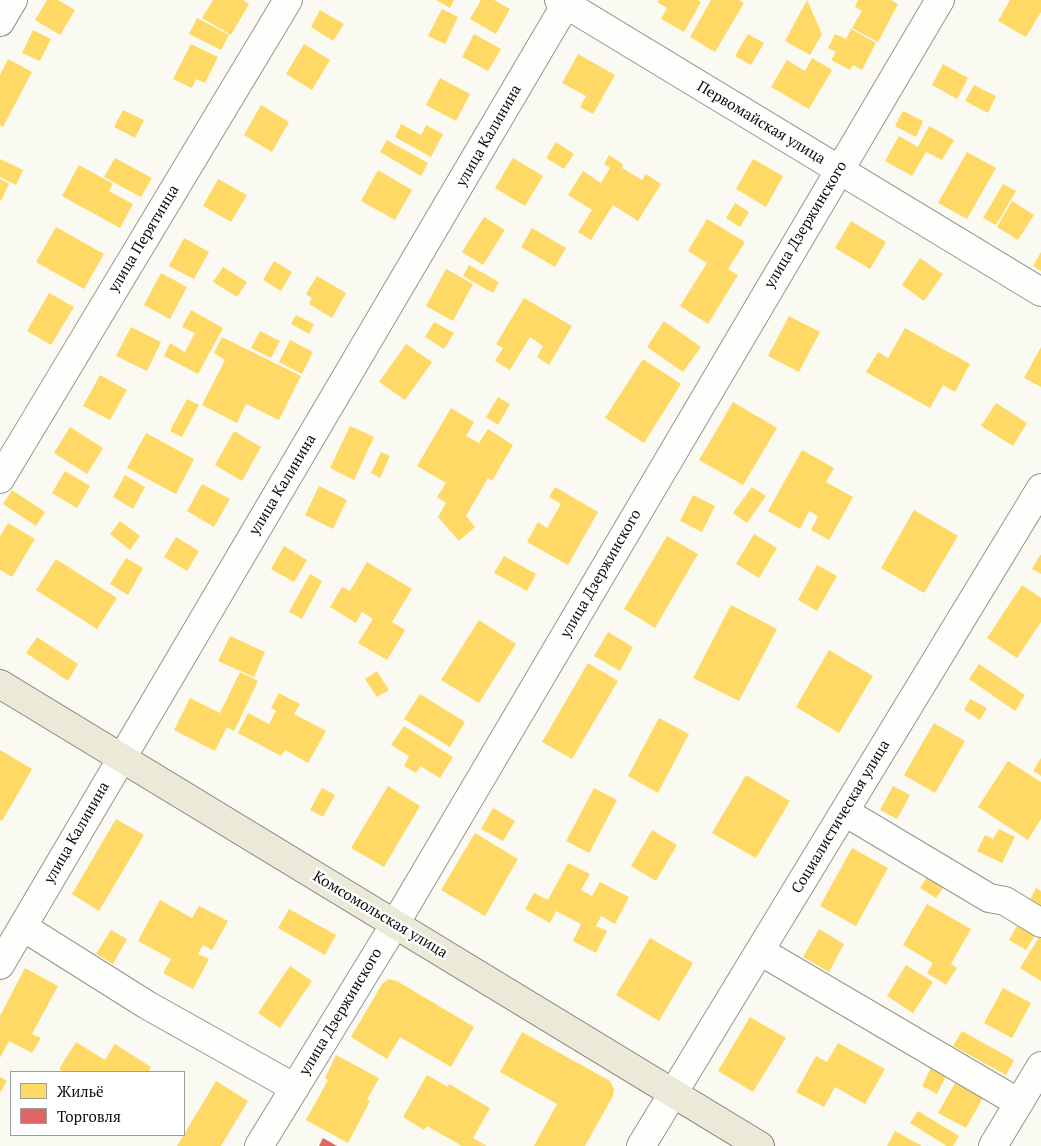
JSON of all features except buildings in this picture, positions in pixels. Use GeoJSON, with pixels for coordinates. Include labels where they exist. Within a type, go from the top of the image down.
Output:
{"type":"FeatureCollection","features":[{"type":"Feature","properties":{"kind":"main road","name":"Комсомольская улица"},"geometry":{"type":"LineString","coordinates":[[0,684],[760,1146]]}},
{"type":"Feature","properties":{"kind":"street"},"geometry":{"type":"LineString","coordinates":[[0,22],[13,0]]}},
{"type":"Feature","properties":{"kind":"street","name":"улица Перятинца"},"geometry":{"type":"LineString","coordinates":[[0,479],[288,0]]}},
{"type":"Feature","properties":{"kind":"street","name":"улица Дзержинского"},"geometry":{"type":"LineString","coordinates":[[259,1146],[395,924],[940,0]]}},
{"type":"Feature","properties":{"kind":"street","name":"Первомайская улица"},"geometry":{"type":"LineString","coordinates":[[562,2],[1041,292]]}},
{"type":"Feature","properties":{"kind":"street","name":"улица Калинина"},"geometry":{"type":"LineString","coordinates":[[0,965],[121,757],[308,444],[562,2]]}},
{"type":"Feature","properties":{"kind":"street","name":"Социалистическая улица"},"geometry":{"type":"LineString","coordinates":[[641,1146],[1041,488]]}},
{"type":"Feature","properties":{"kind":"street"},"geometry":{"type":"LineString","coordinates":[[845,812],[989,898],[1005,901],[1041,923]]}},
{"type":"Feature","properties":{"kind":"street"},"geometry":{"type":"LineString","coordinates":[[23,927],[147,1005],[295,1088]]}},
{"type":"Feature","properties":{"kind":"street"},"geometry":{"type":"LineString","coordinates":[[760,951],[1028,1100]]}},
{"type":"Feature","properties":{"kind":"street"},"geometry":{"type":"LineString","coordinates":[[993,1146],[1028,1100],[1041,1066]]}}]}
